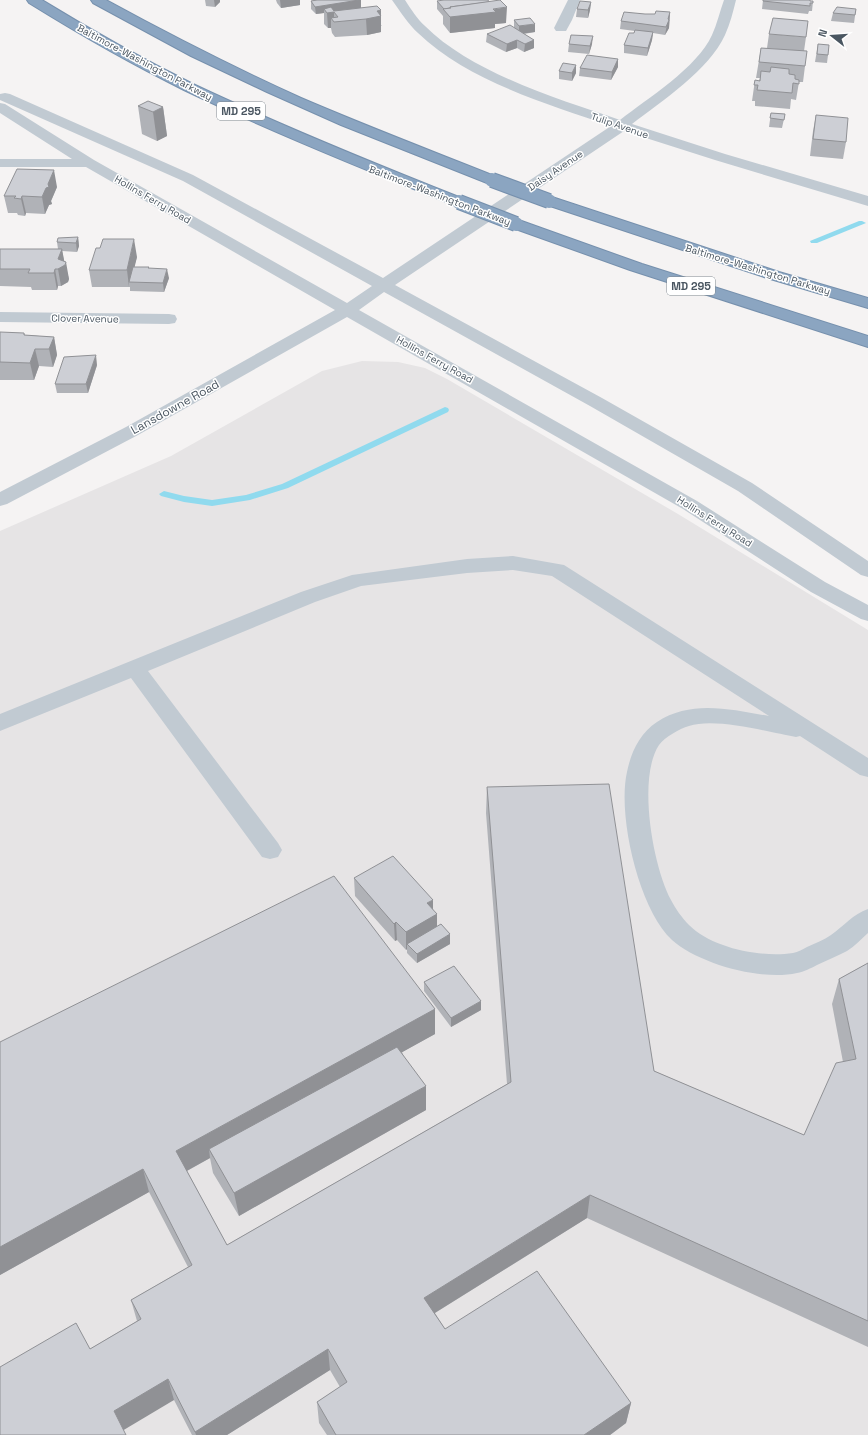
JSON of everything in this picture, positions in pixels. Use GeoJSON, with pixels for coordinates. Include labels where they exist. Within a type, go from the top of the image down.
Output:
{"type":"FeatureCollection","features":[{"type":"Feature","properties":{"kind":"highway","name":"Baltimore-Washington Parkway"},"geometry":{"type":"LineString","coordinates":[[33,0],[100,39],[172,78],[257,119],[359,163],[516,224],[636,267],[868,342]]}},
{"type":"Feature","properties":{"kind":"highway","name":"Baltimore-Washington Parkway"},"geometry":{"type":"LineString","coordinates":[[97,0],[160,34],[296,100],[394,142],[549,201],[766,272],[868,303]]}},
{"type":"Feature","properties":{"kind":"street","name":"Tulip Avenue"},"geometry":{"type":"LineString","coordinates":[[398,0],[423,32],[447,51],[481,70],[526,90],[621,126],[868,201]]}},
{"type":"Feature","properties":{"kind":"street"},"geometry":{"type":"LineString","coordinates":[[561,28],[574,0]]}},
{"type":"Feature","properties":{"kind":"street","name":"Daisy Avenue"},"geometry":{"type":"LineString","coordinates":[[346,310],[621,126],[679,81],[700,62],[718,36],[730,0]]}},
{"type":"Feature","properties":{"kind":"street"},"geometry":{"type":"LineString","coordinates":[[0,95],[188,178],[596,402],[745,487],[868,570]]}},
{"type":"Feature","properties":{"kind":"street","name":"Hollins Ferry Road"},"geometry":{"type":"LineString","coordinates":[[0,107],[89,163],[690,505],[818,586],[868,614]]}},
{"type":"Feature","properties":{"kind":"street"},"geometry":{"type":"LineString","coordinates":[[0,163],[89,163]]}},
{"type":"Feature","properties":{"kind":"street","name":"Lansdowne Road"},"geometry":{"type":"LineString","coordinates":[[0,500],[132,431],[346,310]]}},
{"type":"Feature","properties":{"kind":"street","name":"Clover Avenue"},"geometry":{"type":"LineString","coordinates":[[0,317],[169,319]]}},
{"type":"Feature","properties":{"kind":"street"},"geometry":{"type":"LineString","coordinates":[[0,723],[308,596],[359,580],[467,566],[513,563],[557,570],[868,769]]}},
{"type":"Feature","properties":{"kind":"street"},"geometry":{"type":"LineString","coordinates":[[134,668],[270,850]]}},
{"type":"Feature","properties":{"kind":"street"},"geometry":{"type":"LineString","coordinates":[[807,731],[708,715],[685,718],[666,727],[652,738],[645,750],[638,772],[636,792],[640,835],[648,869],[660,906],[680,932],[698,945],[729,958],[761,964],[797,962],[839,943],[868,919]]}},
{"type":"Feature","properties":{"kind":"shaded area"},"geometry":{"type":"Polygon","coordinates":[[[362,361],[398,362],[425,368],[447,379],[678,514],[868,630],[868,1435],[0,1435],[0,531],[171,456],[322,371],[362,361]]]}},
{"type":"Feature","properties":{"kind":"building"},"geometry":{"type":"Polygon","coordinates":[[[359,0],[315,7],[311,1],[359,0]]]}},
{"type":"Feature","properties":{"kind":"building"},"geometry":{"type":"Polygon","coordinates":[[[488,0],[489,2],[444,9],[437,1],[488,0]]]}},
{"type":"Feature","properties":{"kind":"building"},"geometry":{"type":"Polygon","coordinates":[[[500,0],[507,7],[493,9],[496,12],[450,17],[443,9],[451,8],[450,7],[500,0]]]}},
{"type":"Feature","properties":{"kind":"building"},"geometry":{"type":"Polygon","coordinates":[[[763,0],[810,0],[813,1],[813,3],[810,3],[810,6],[763,0]]]}},
{"type":"Feature","properties":{"kind":"building"},"geometry":{"type":"Polygon","coordinates":[[[580,1],[591,2],[588,10],[577,9],[580,1]]]}},
{"type":"Feature","properties":{"kind":"building"},"geometry":{"type":"Polygon","coordinates":[[[377,6],[381,10],[377,11],[381,16],[334,22],[331,18],[338,17],[334,12],[327,13],[324,9],[331,7],[334,11],[377,6]]]}},
{"type":"Feature","properties":{"kind":"building"},"geometry":{"type":"Polygon","coordinates":[[[837,7],[856,9],[855,15],[833,13],[837,7]]]}},
{"type":"Feature","properties":{"kind":"building"},"geometry":{"type":"Polygon","coordinates":[[[656,11],[670,12],[666,27],[621,21],[624,12],[655,14],[656,11]]]}},
{"type":"Feature","properties":{"kind":"building"},"geometry":{"type":"Polygon","coordinates":[[[530,18],[535,24],[519,26],[514,20],[530,18]]]}},
{"type":"Feature","properties":{"kind":"building"},"geometry":{"type":"Polygon","coordinates":[[[773,18],[808,21],[806,37],[769,34],[773,18]]]}},
{"type":"Feature","properties":{"kind":"building"},"geometry":{"type":"Polygon","coordinates":[[[510,25],[534,40],[525,44],[517,40],[507,44],[487,34],[510,25]]]}},
{"type":"Feature","properties":{"kind":"building"},"geometry":{"type":"Polygon","coordinates":[[[635,30],[653,32],[648,48],[624,45],[629,33],[634,33],[635,30]]]}},
{"type":"Feature","properties":{"kind":"building"},"geometry":{"type":"Polygon","coordinates":[[[571,35],[593,36],[590,46],[569,44],[571,35]]]}},
{"type":"Feature","properties":{"kind":"building"},"geometry":{"type":"Polygon","coordinates":[[[818,44],[829,45],[828,55],[817,54],[818,44]]]}},
{"type":"Feature","properties":{"kind":"building"},"geometry":{"type":"Polygon","coordinates":[[[761,48],[807,51],[805,66],[759,62],[761,48]]]}},
{"type":"Feature","properties":{"kind":"building"},"geometry":{"type":"Polygon","coordinates":[[[587,55],[618,59],[612,72],[580,68],[587,55]]]}},
{"type":"Feature","properties":{"kind":"building"},"geometry":{"type":"Polygon","coordinates":[[[563,63],[576,65],[572,73],[559,71],[563,63]]]}},
{"type":"Feature","properties":{"kind":"building"},"geometry":{"type":"Polygon","coordinates":[[[771,67],[789,69],[789,74],[795,75],[795,79],[799,80],[799,84],[793,83],[792,93],[757,90],[758,85],[754,85],[755,80],[760,81],[761,71],[770,72],[771,67]]]}},
{"type":"Feature","properties":{"kind":"building"},"geometry":{"type":"Polygon","coordinates":[[[148,101],[163,107],[153,112],[138,106],[148,101]]]}},
{"type":"Feature","properties":{"kind":"building"},"geometry":{"type":"Polygon","coordinates":[[[771,113],[785,114],[784,120],[770,118],[771,113]]]}},
{"type":"Feature","properties":{"kind":"building"},"geometry":{"type":"Polygon","coordinates":[[[816,115],[848,118],[846,142],[813,139],[816,115]]]}},
{"type":"Feature","properties":{"kind":"building"},"geometry":{"type":"Polygon","coordinates":[[[17,169],[54,170],[48,184],[49,187],[46,188],[42,197],[22,196],[21,199],[14,198],[16,196],[4,196],[17,169]]]}},
{"type":"Feature","properties":{"kind":"building"},"geometry":{"type":"Polygon","coordinates":[[[78,237],[76,243],[57,242],[58,238],[78,237]]]}},
{"type":"Feature","properties":{"kind":"building"},"geometry":{"type":"Polygon","coordinates":[[[103,239],[134,239],[127,270],[89,270],[96,248],[100,248],[103,239]]]}},
{"type":"Feature","properties":{"kind":"building"},"geometry":{"type":"Polygon","coordinates":[[[0,249],[62,249],[58,259],[66,262],[65,265],[55,269],[54,273],[28,273],[30,269],[0,269],[0,249]]]}},
{"type":"Feature","properties":{"kind":"building"},"geometry":{"type":"Polygon","coordinates":[[[133,267],[167,269],[163,283],[129,282],[133,267]]]}},
{"type":"Feature","properties":{"kind":"building"},"geometry":{"type":"Polygon","coordinates":[[[0,332],[24,333],[24,335],[54,337],[49,349],[35,349],[30,363],[0,362],[0,332]]]}},
{"type":"Feature","properties":{"kind":"building"},"geometry":{"type":"Polygon","coordinates":[[[96,355],[86,384],[55,384],[64,357],[96,355]]]}},
{"type":"Feature","properties":{"kind":"building"},"geometry":{"type":"Polygon","coordinates":[[[609,784],[654,1071],[804,1135],[836,1063],[856,1059],[839,979],[868,963],[868,1321],[590,1195],[424,1298],[445,1329],[537,1271],[631,1403],[584,1435],[336,1435],[317,1402],[347,1382],[328,1349],[195,1432],[168,1379],[114,1411],[126,1435],[0,1435],[0,1367],[76,1323],[90,1349],[141,1319],[131,1300],[192,1265],[143,1169],[0,1247],[0,1042],[334,876],[435,1009],[176,1151],[227,1245],[511,1082],[487,787],[609,784]]]}},
{"type":"Feature","properties":{"kind":"building"},"geometry":{"type":"Polygon","coordinates":[[[393,856],[433,900],[427,903],[437,914],[406,932],[396,922],[394,924],[354,878],[393,856]]]}},
{"type":"Feature","properties":{"kind":"building"},"geometry":{"type":"Polygon","coordinates":[[[441,924],[450,934],[417,954],[407,944],[441,924]]]}},
{"type":"Feature","properties":{"kind":"building"},"geometry":{"type":"Polygon","coordinates":[[[454,966],[481,1001],[451,1018],[424,982],[454,966]]]}},
{"type":"Feature","properties":{"kind":"building"},"geometry":{"type":"Polygon","coordinates":[[[397,1047],[426,1086],[234,1193],[209,1149],[397,1047]]]}},
{"type":"Feature","properties":{"kind":"waterway"},"geometry":{"type":"LineString","coordinates":[[814,241],[862,223]]}},
{"type":"Feature","properties":{"kind":"waterway"},"geometry":{"type":"LineString","coordinates":[[164,494],[184,499],[212,503],[247,498],[285,486],[445,410]]}}]}
